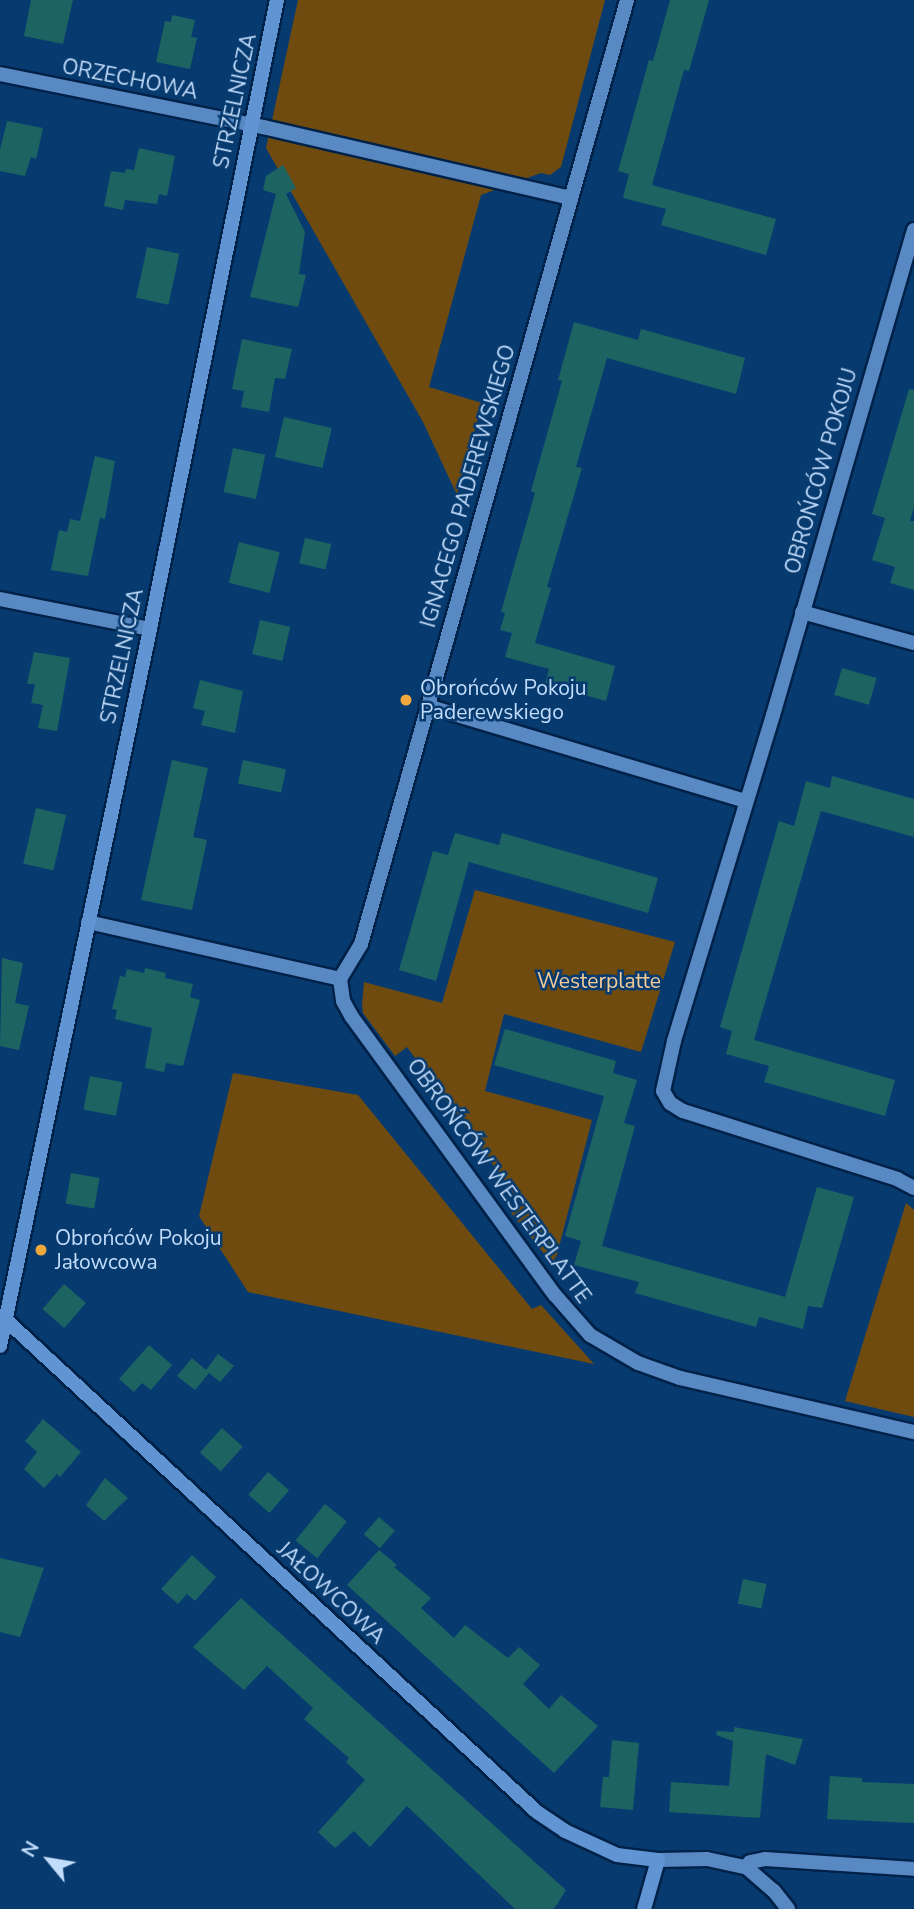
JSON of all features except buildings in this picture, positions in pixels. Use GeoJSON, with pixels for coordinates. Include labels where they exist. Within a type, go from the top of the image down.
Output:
{"type":"FeatureCollection","features":[{"type":"Feature","properties":{"kind":"street","name":"STRZELNICZA"},"geometry":{"type":"LineString","coordinates":[[0,1346],[3,1318],[150,629],[277,0]]}},
{"type":"Feature","properties":{"kind":"street","name":"IGNACEGO PADEREWSKIEGO"},"geometry":{"type":"LineString","coordinates":[[340,979],[361,944],[627,0]]}},
{"type":"Feature","properties":{"kind":"street","name":"ORZECHOWA"},"geometry":{"type":"LineString","coordinates":[[0,74],[251,125],[571,198]]}},
{"type":"Feature","properties":{"kind":"street","name":"OBROŃCÓW POKOJU"},"geometry":{"type":"LineString","coordinates":[[802,612],[914,230]]}},
{"type":"Feature","properties":{"kind":"street"},"geometry":{"type":"LineString","coordinates":[[0,598],[150,629]]}},
{"type":"Feature","properties":{"kind":"street"},"geometry":{"type":"LineString","coordinates":[[914,643],[802,612],[671,1051],[663,1091],[670,1103],[683,1111],[885,1175],[914,1188]]}},
{"type":"Feature","properties":{"kind":"street"},"geometry":{"type":"LineString","coordinates":[[427,706],[745,800]]}},
{"type":"Feature","properties":{"kind":"street"},"geometry":{"type":"LineString","coordinates":[[88,922],[340,979]]}},
{"type":"Feature","properties":{"kind":"street","name":"OBROŃCÓW WESTERPLATTE"},"geometry":{"type":"LineString","coordinates":[[340,979],[343,1001],[352,1017],[555,1295],[590,1335],[638,1363],[680,1378],[914,1432]]}},
{"type":"Feature","properties":{"kind":"street","name":"JAŁOWCOWA"},"geometry":{"type":"LineString","coordinates":[[3,1318],[537,1812],[565,1831],[617,1855],[658,1860]]}},
{"type":"Feature","properties":{"kind":"street"},"geometry":{"type":"LineString","coordinates":[[644,1909],[658,1860],[707,1859],[746,1867],[774,1891],[788,1909]]}},
{"type":"Feature","properties":{"kind":"street"},"geometry":{"type":"LineString","coordinates":[[746,1867],[750,1862],[765,1859],[914,1869]]}},
{"type":"Feature","properties":{"kind":"green space"},"geometry":{"type":"Polygon","coordinates":[[[298,0],[605,0],[561,167],[550,175],[541,173],[481,195],[429,387],[482,403],[457,495],[423,422],[266,148],[298,0]]]}},
{"type":"Feature","properties":{"kind":"green space","name":"Westerplatte"},"geometry":{"type":"Polygon","coordinates":[[[475,890],[675,942],[641,1052],[504,1014],[485,1091],[592,1120],[554,1266],[511,1213],[522,1205],[407,1047],[395,1056],[363,1013],[364,982],[442,1003],[475,890]]]}},
{"type":"Feature","properties":{"kind":"green space"},"geometry":{"type":"Polygon","coordinates":[[[233,1073],[358,1095],[532,1309],[541,1305],[594,1364],[248,1292],[199,1216],[233,1073]]]}},
{"type":"Feature","properties":{"kind":"green space"},"geometry":{"type":"Polygon","coordinates":[[[906,1203],[914,1210],[914,1417],[845,1401],[906,1203]]]}},
{"type":"Feature","properties":{"kind":"place","name":"Obrońców Pokoju Paderewskiego"},"geometry":{"type":"Point","coordinates":[406,700]}},
{"type":"Feature","properties":{"kind":"place","name":"Obrońców Pokoju Jałowcowa"},"geometry":{"type":"Point","coordinates":[41,1250]}}]}
